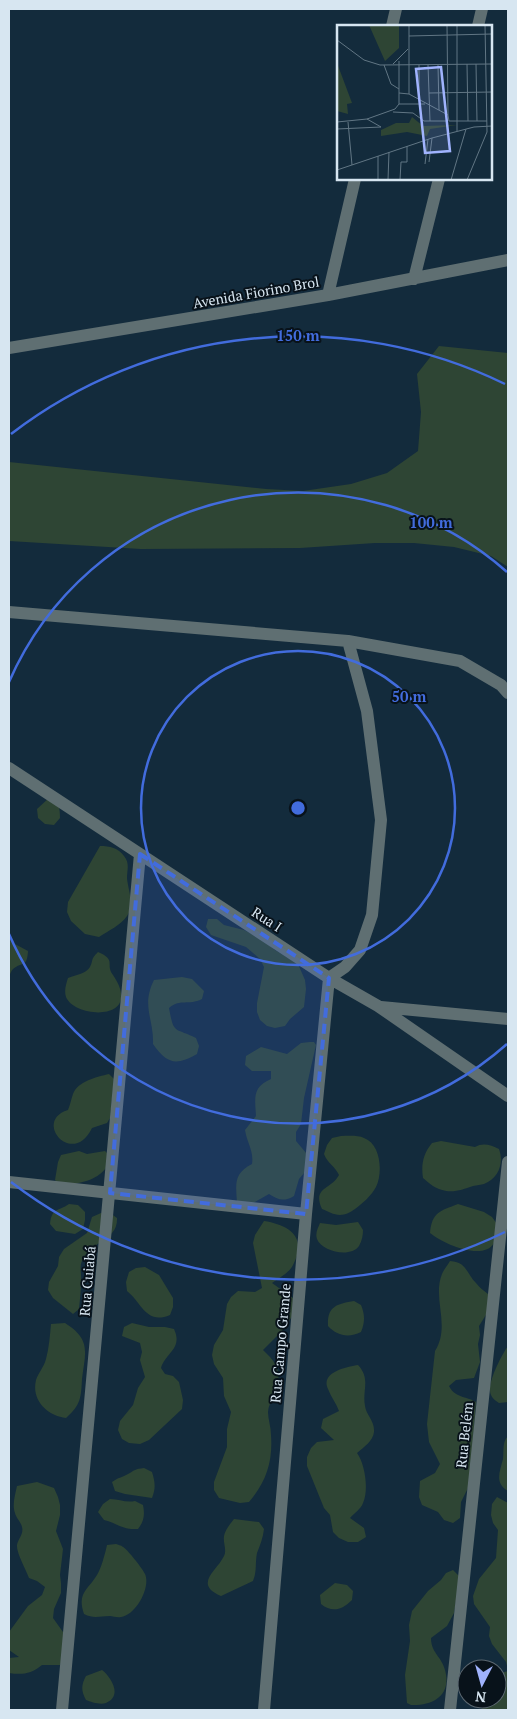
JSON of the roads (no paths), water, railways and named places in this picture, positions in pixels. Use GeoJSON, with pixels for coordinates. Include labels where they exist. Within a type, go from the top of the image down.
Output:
{"type":"FeatureCollection","features":[{"type":"Feature","properties":{"kind":"street"},"geometry":{"type":"LineString","coordinates":[[392,25],[396,9]]}},
{"type":"Feature","properties":{"kind":"street"},"geometry":{"type":"LineString","coordinates":[[478,25],[482,9]]}},
{"type":"Feature","properties":{"kind":"street"},"geometry":{"type":"LineString","coordinates":[[328,295],[355,180]]}},
{"type":"Feature","properties":{"kind":"street"},"geometry":{"type":"LineString","coordinates":[[414,280],[439,180]]}},
{"type":"Feature","properties":{"kind":"street","name":"Avenida Fiorino Brol"},"geometry":{"type":"LineString","coordinates":[[9,348],[414,280],[508,260]]}},
{"type":"Feature","properties":{"kind":"street"},"geometry":{"type":"LineString","coordinates":[[9,612],[348,641],[460,661],[501,685],[508,693]]}},
{"type":"Feature","properties":{"kind":"street"},"geometry":{"type":"LineString","coordinates":[[329,978],[345,967],[360,950],[372,914],[382,820],[366,711],[348,641]]}},
{"type":"Feature","properties":{"kind":"street","name":"Rua I"},"geometry":{"type":"LineString","coordinates":[[9,768],[329,978],[378,1006],[508,1096]]}},
{"type":"Feature","properties":{"kind":"street","name":"Rua Cuiabá"},"geometry":{"type":"LineString","coordinates":[[62,1710],[140,854]]}},
{"type":"Feature","properties":{"kind":"street","name":"Rua Campo Grande"},"geometry":{"type":"LineString","coordinates":[[264,1710],[306,1214],[329,978]]}},
{"type":"Feature","properties":{"kind":"street"},"geometry":{"type":"LineString","coordinates":[[378,1006],[508,1019]]}},
{"type":"Feature","properties":{"kind":"street","name":"Rua Belém"},"geometry":{"type":"LineString","coordinates":[[450,1710],[508,1162]]}},
{"type":"Feature","properties":{"kind":"street"},"geometry":{"type":"LineString","coordinates":[[9,1182],[306,1214]]}}]}
